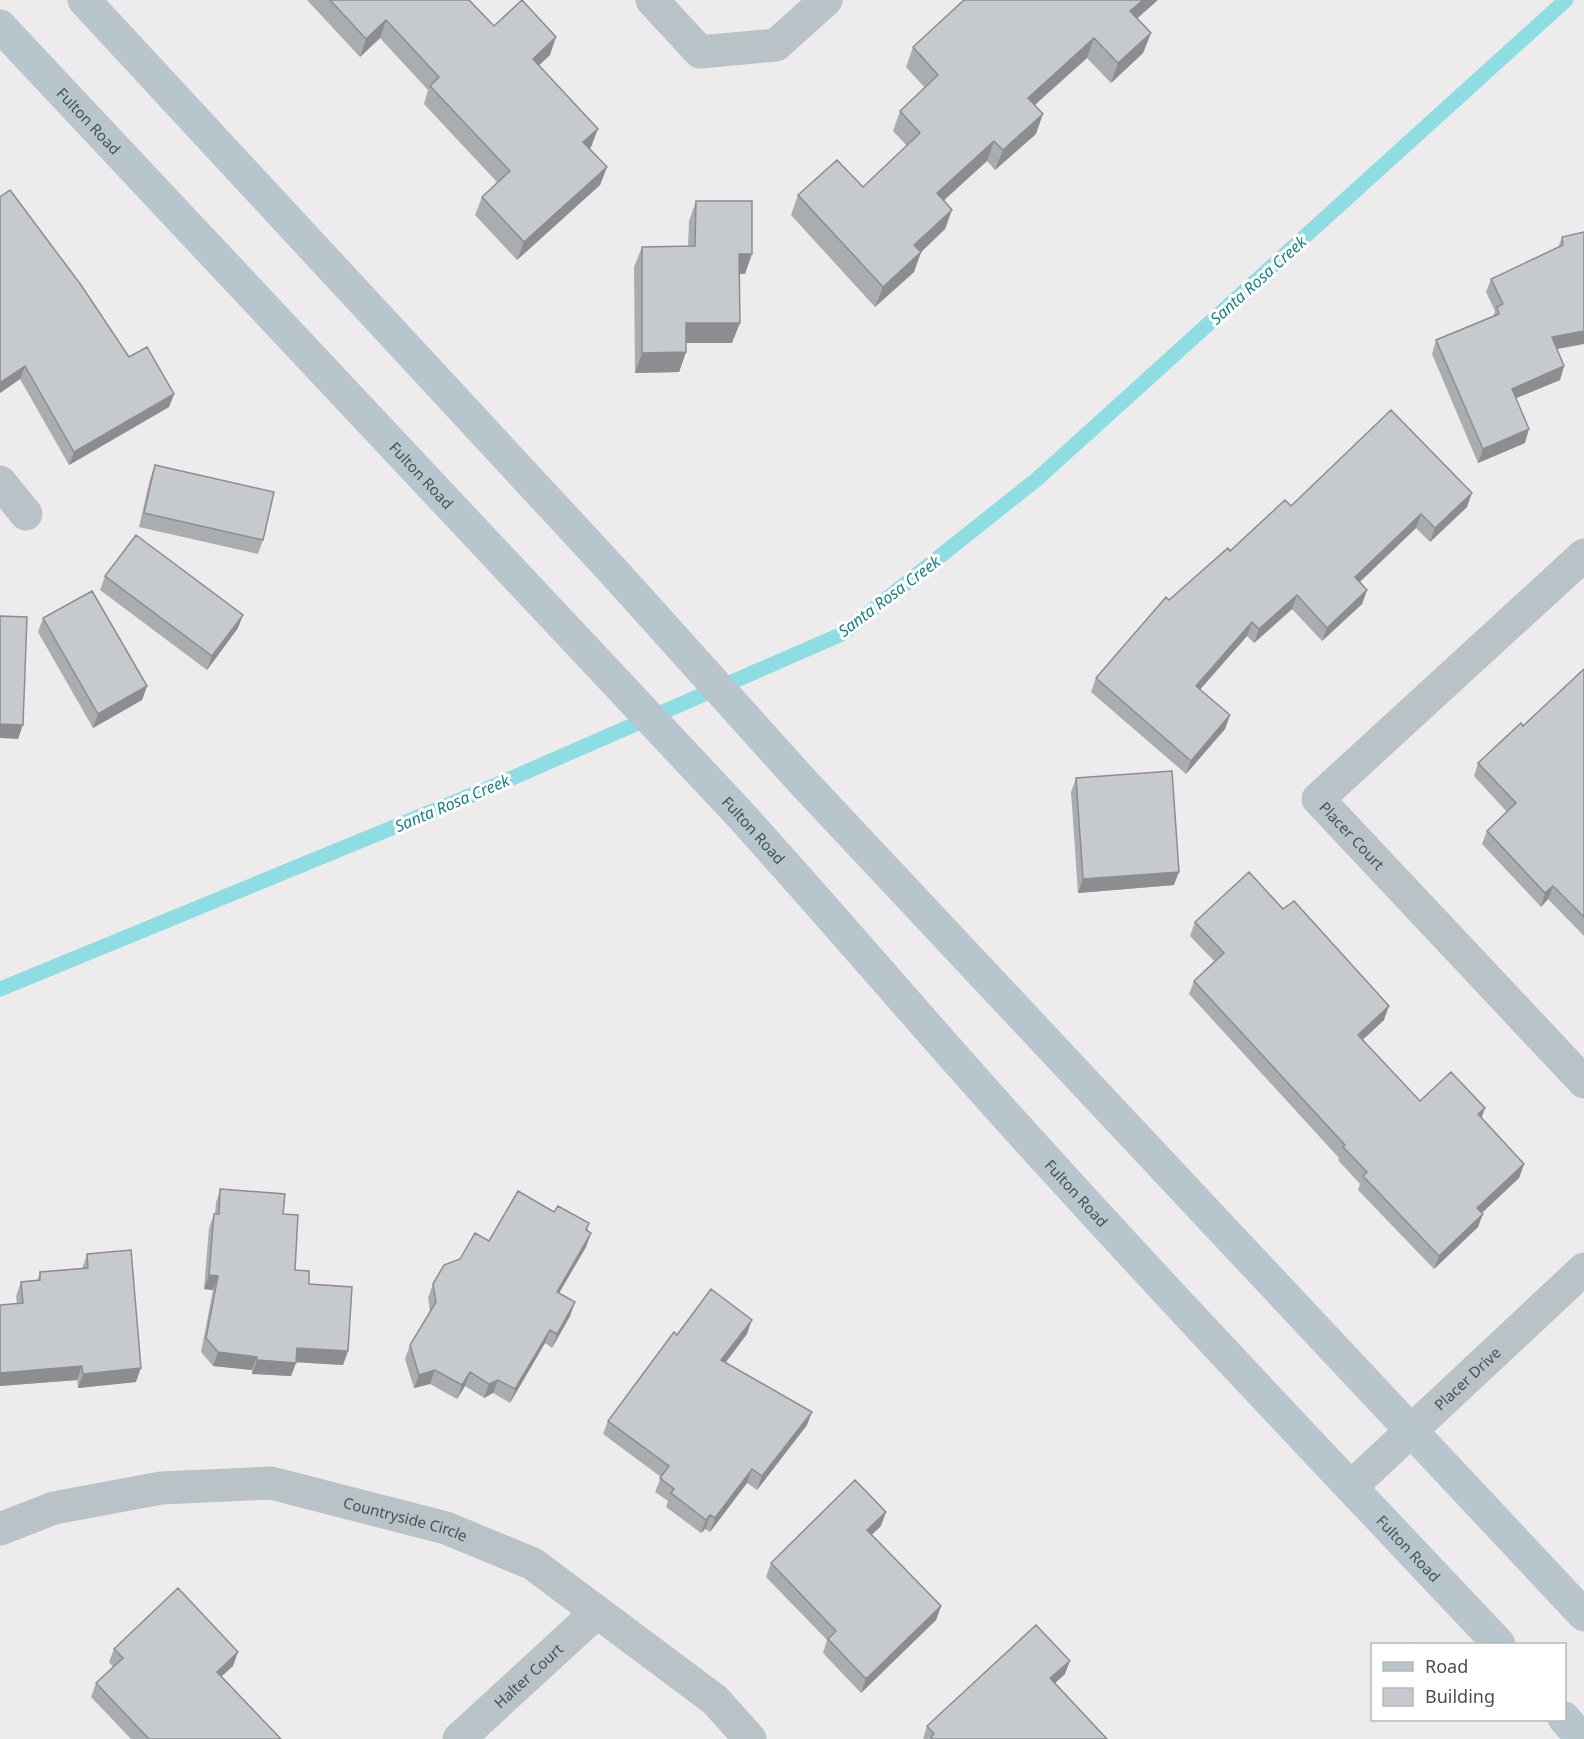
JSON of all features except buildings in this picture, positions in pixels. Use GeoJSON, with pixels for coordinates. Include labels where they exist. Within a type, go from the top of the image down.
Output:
{"type":"FeatureCollection","features":[{"type":"Feature","properties":{"kind":"main road"},"geometry":{"type":"LineString","coordinates":[[84,0],[613,572],[802,781],[1584,1615]]}},
{"type":"Feature","properties":{"kind":"main road","name":"Fulton Road"},"geometry":{"type":"LineString","coordinates":[[0,26],[735,810],[1004,1113],[1498,1643]]}},
{"type":"Feature","properties":{"kind":"main road"},"geometry":{"type":"LineString","coordinates":[[1566,1720],[1582,1739]]}},
{"type":"Feature","properties":{"kind":"street"},"geometry":{"type":"LineString","coordinates":[[652,0],[700,52],[776,45],[826,0]]}},
{"type":"Feature","properties":{"kind":"street"},"geometry":{"type":"LineString","coordinates":[[0,482],[26,514]]}},
{"type":"Feature","properties":{"kind":"street","name":"Placer Court"},"geometry":{"type":"LineString","coordinates":[[1584,555],[1318,799],[1584,1082]]}},
{"type":"Feature","properties":{"kind":"street","name":"Placer Drive"},"geometry":{"type":"LineString","coordinates":[[1351,1487],[1584,1269]]}},
{"type":"Feature","properties":{"kind":"street","name":"Countryside Circle"},"geometry":{"type":"LineString","coordinates":[[0,1529],[54,1508],[161,1488],[271,1483],[446,1528],[533,1564],[715,1700],[750,1739]]}},
{"type":"Feature","properties":{"kind":"street","name":"Halter Court"},"geometry":{"type":"LineString","coordinates":[[459,1739],[597,1612]]}},
{"type":"Feature","properties":{"kind":"waterway","name":"Santa Rosa Creek"},"geometry":{"type":"LineString","coordinates":[[0,989],[489,788],[842,634],[1036,480],[1566,0]]}}]}
